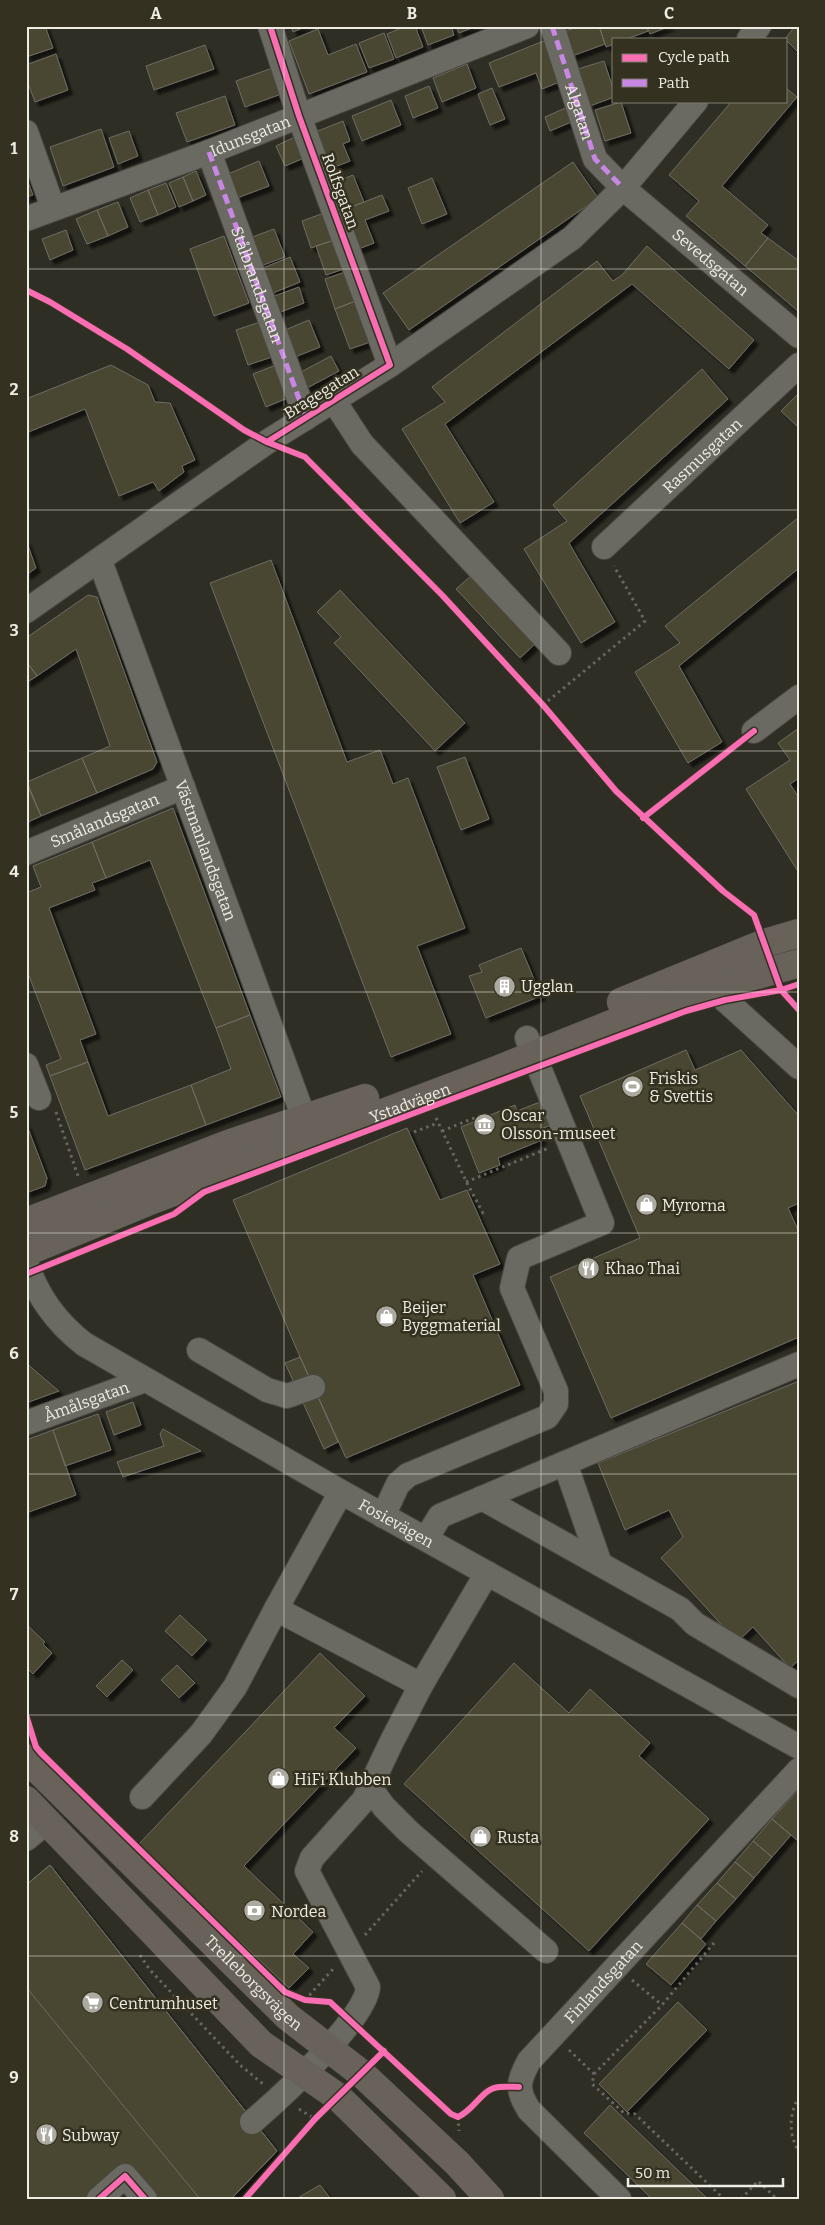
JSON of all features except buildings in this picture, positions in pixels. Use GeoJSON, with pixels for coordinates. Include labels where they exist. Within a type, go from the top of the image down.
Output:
{"type":"FeatureCollection","features":[{"type":"Feature","properties":{"kind":"main road","name":"Ystadvägen"},"geometry":{"type":"LineString","coordinates":[[26,1252],[147,1202],[308,1129],[531,1046],[756,947],[799,933]]}},
{"type":"Feature","properties":{"kind":"main road","name":"Ystadvägen"},"geometry":{"type":"LineString","coordinates":[[531,1046],[799,963]]}},
{"type":"Feature","properties":{"kind":"main road","name":"Ystadvägen"},"geometry":{"type":"LineString","coordinates":[[26,1222],[228,1144],[308,1129]]}},
{"type":"Feature","properties":{"kind":"main road","name":"Trelleborgsvägen"},"geometry":{"type":"LineString","coordinates":[[26,1758],[288,2017],[362,2074],[457,2163],[490,2199]]}},
{"type":"Feature","properties":{"kind":"main road"},"geometry":{"type":"LineString","coordinates":[[26,1800],[261,2044],[338,2097],[442,2199]]}},
{"type":"Feature","properties":{"kind":"street","name":"Rolfsgatan"},"geometry":{"type":"LineString","coordinates":[[270,26],[299,116],[390,365]]}},
{"type":"Feature","properties":{"kind":"street","name":"Idunsgatan"},"geometry":{"type":"LineString","coordinates":[[26,219],[209,152],[527,26]]}},
{"type":"Feature","properties":{"kind":"street","name":"Algatan"},"geometry":{"type":"LineString","coordinates":[[552,26],[595,159],[623,188]]}},
{"type":"Feature","properties":{"kind":"street"},"geometry":{"type":"LineString","coordinates":[[750,38],[759,26]]}},
{"type":"Feature","properties":{"kind":"street","name":"Bragegatan"},"geometry":{"type":"LineString","coordinates":[[26,611],[100,561],[267,442],[390,365],[572,238],[623,188],[695,102]]}},
{"type":"Feature","properties":{"kind":"street"},"geometry":{"type":"LineString","coordinates":[[26,132],[53,208]]}},
{"type":"Feature","properties":{"kind":"street","name":"Stålbrandsgatan"},"geometry":{"type":"LineString","coordinates":[[209,152],[306,418]]}},
{"type":"Feature","properties":{"kind":"street","name":"Sevedsgatan"},"geometry":{"type":"LineString","coordinates":[[623,188],[799,336]]}},
{"type":"Feature","properties":{"kind":"street","name":"Rasmusgatan"},"geometry":{"type":"LineString","coordinates":[[604,547],[799,365]]}},
{"type":"Feature","properties":{"kind":"street"},"geometry":{"type":"LineString","coordinates":[[334,401],[362,444],[559,653]]}},
{"type":"Feature","properties":{"kind":"street","name":"Västmanlandsgatan"},"geometry":{"type":"LineString","coordinates":[[100,561],[308,1129]]}},
{"type":"Feature","properties":{"kind":"street"},"geometry":{"type":"LineString","coordinates":[[754,731],[799,697]]}},
{"type":"Feature","properties":{"kind":"street","name":"Smålandsgatan"},"geometry":{"type":"LineString","coordinates":[[26,853],[183,787]]}},
{"type":"Feature","properties":{"kind":"street"},"geometry":{"type":"LineString","coordinates":[[718,988],[725,1000],[799,1067]]}},
{"type":"Feature","properties":{"kind":"street"},"geometry":{"type":"LineString","coordinates":[[383,1516],[398,1484],[408,1475],[547,1417],[556,1404],[556,1391],[512,1288],[519,1258],[602,1223],[531,1046]]}},
{"type":"Feature","properties":{"kind":"street"},"geometry":{"type":"LineString","coordinates":[[26,1065],[39,1098]]}},
{"type":"Feature","properties":{"kind":"street","name":"Fosievägen"},"geometry":{"type":"LineString","coordinates":[[26,1263],[48,1307],[65,1329],[84,1344],[383,1516],[799,1747]]}},
{"type":"Feature","properties":{"kind":"street"},"geometry":{"type":"LineString","coordinates":[[199,1350],[267,1390],[287,1396],[314,1388]]}},
{"type":"Feature","properties":{"kind":"street"},"geometry":{"type":"LineString","coordinates":[[426,1539],[440,1516],[799,1364]]}},
{"type":"Feature","properties":{"kind":"street","name":"Åmålsgatan"},"geometry":{"type":"LineString","coordinates":[[26,1422],[145,1380]]}},
{"type":"Feature","properties":{"kind":"street"},"geometry":{"type":"LineString","coordinates":[[565,1463],[600,1564]]}},
{"type":"Feature","properties":{"kind":"street"},"geometry":{"type":"LineString","coordinates":[[142,1797],[197,1739],[235,1687],[341,1492]]}},
{"type":"Feature","properties":{"kind":"street"},"geometry":{"type":"LineString","coordinates":[[482,1498],[680,1609],[694,1624],[799,1686]]}},
{"type":"Feature","properties":{"kind":"street"},"geometry":{"type":"LineString","coordinates":[[252,2122],[304,2074],[364,2003],[368,1987],[307,1871],[312,1858],[364,1800],[371,1789],[391,1743],[421,1685],[487,1573]]}},
{"type":"Feature","properties":{"kind":"street"},"geometry":{"type":"LineString","coordinates":[[276,1609],[421,1685]]}},
{"type":"Feature","properties":{"kind":"street","name":"Finlandsgatan"},"geometry":{"type":"LineString","coordinates":[[619,2199],[529,2110],[522,2100],[519,2087],[522,2074],[529,2060],[799,1770]]}},
{"type":"Feature","properties":{"kind":"street"},"geometry":{"type":"LineString","coordinates":[[371,1789],[384,1807],[436,1856],[546,1951]]}},
{"type":"Feature","properties":{"kind":"street"},"geometry":{"type":"LineString","coordinates":[[26,1839],[48,1821]]}},
{"type":"Feature","properties":{"kind":"street"},"geometry":{"type":"LineString","coordinates":[[99,2199],[125,2176],[145,2199]]}},
{"type":"Feature","properties":{"kind":"path"},"geometry":{"type":"LineString","coordinates":[[543,704],[645,621],[604,547]]}},
{"type":"Feature","properties":{"kind":"path"},"geometry":{"type":"LineString","coordinates":[[39,1098],[52,1102],[80,1182]]}},
{"type":"Feature","properties":{"kind":"path"},"geometry":{"type":"LineString","coordinates":[[434,1114],[466,1182],[483,1213],[487,1212]]}},
{"type":"Feature","properties":{"kind":"path"},"geometry":{"type":"LineString","coordinates":[[442,1131],[484,1114]]}},
{"type":"Feature","properties":{"kind":"path"},"geometry":{"type":"LineString","coordinates":[[414,1132],[438,1123]]}},
{"type":"Feature","properties":{"kind":"path"},"geometry":{"type":"LineString","coordinates":[[466,1182],[568,1140]]}},
{"type":"Feature","properties":{"kind":"path"},"geometry":{"type":"LineString","coordinates":[[301,1998],[350,1951],[436,1856]]}},
{"type":"Feature","properties":{"kind":"path"},"geometry":{"type":"LineString","coordinates":[[714,1942],[662,2005],[594,2074],[592,2084],[624,2113],[635,2114],[724,2199]]}},
{"type":"Feature","properties":{"kind":"path"},"geometry":{"type":"LineString","coordinates":[[136,1949],[150,1970],[253,2078],[315,2120]]}},
{"type":"Feature","properties":{"kind":"path"},"geometry":{"type":"LineString","coordinates":[[617,1966],[662,2005]]}},
{"type":"Feature","properties":{"kind":"path"},"geometry":{"type":"LineString","coordinates":[[301,1998],[313,2000]]}},
{"type":"Feature","properties":{"kind":"path"},"geometry":{"type":"LineString","coordinates":[[553,2035],[594,2074]]}},
{"type":"Feature","properties":{"kind":"path"},"geometry":{"type":"LineString","coordinates":[[799,2096],[792,2108],[790,2126],[793,2143],[799,2152]]}},
{"type":"Feature","properties":{"kind":"path"},"geometry":{"type":"LineString","coordinates":[[308,2127],[338,2097]]}},
{"type":"Feature","properties":{"kind":"path"},"geometry":{"type":"LineString","coordinates":[[451,2114],[458,2117],[466,2114]]}},
{"type":"Feature","properties":{"kind":"path"},"geometry":{"type":"LineString","coordinates":[[741,2199],[758,2181],[777,2199]]}},
{"type":"Feature","properties":{"kind":"marked path"},"geometry":{"type":"LineString","coordinates":[[552,26],[595,159],[623,188]]}},
{"type":"Feature","properties":{"kind":"marked path"},"geometry":{"type":"LineString","coordinates":[[209,152],[306,418]]}},
{"type":"Feature","properties":{"kind":"cycle path"},"geometry":{"type":"LineString","coordinates":[[267,442],[390,365],[299,116],[270,26]]}},
{"type":"Feature","properties":{"kind":"cycle path"},"geometry":{"type":"LineString","coordinates":[[26,290],[50,302],[127,349],[244,430],[267,442],[305,457],[442,595],[543,705],[616,791],[723,891],[754,915],[781,990],[799,1010]]}},
{"type":"Feature","properties":{"kind":"cycle path"},"geometry":{"type":"LineString","coordinates":[[643,818],[754,731]]}},
{"type":"Feature","properties":{"kind":"cycle path"},"geometry":{"type":"LineString","coordinates":[[26,1274],[174,1214],[204,1192],[686,1011],[725,1000],[781,990],[799,984]]}},
{"type":"Feature","properties":{"kind":"cycle path"},"geometry":{"type":"LineString","coordinates":[[26,1715],[36,1747],[41,1753],[285,1992],[305,2000],[330,2002],[451,2114],[458,2117],[467,2112],[491,2089],[519,2087]]}},
{"type":"Feature","properties":{"kind":"cycle path"},"geometry":{"type":"LineString","coordinates":[[245,2199],[315,2119],[384,2051]]}},
{"type":"Feature","properties":{"kind":"cycle path"},"geometry":{"type":"LineString","coordinates":[[99,2199],[125,2176],[145,2199]]}},
{"type":"Feature","properties":{"kind":"place","name":"Ugglan"},"geometry":{"type":"Point","coordinates":[505,986]}},
{"type":"Feature","properties":{"kind":"place","name":"Friskis & Svettis"},"geometry":{"type":"Point","coordinates":[633,1087]}},
{"type":"Feature","properties":{"kind":"place","name":"Oscar Olsson-museet"},"geometry":{"type":"Point","coordinates":[485,1124]}},
{"type":"Feature","properties":{"kind":"place","name":"Myrorna"},"geometry":{"type":"Point","coordinates":[646,1205]}},
{"type":"Feature","properties":{"kind":"place","name":"Khao Thai"},"geometry":{"type":"Point","coordinates":[589,1268]}},
{"type":"Feature","properties":{"kind":"place","name":"Beijer Byggmaterial"},"geometry":{"type":"Point","coordinates":[386,1316]}},
{"type":"Feature","properties":{"kind":"place","name":"HiFi Klubben"},"geometry":{"type":"Point","coordinates":[278,1779]}},
{"type":"Feature","properties":{"kind":"place","name":"Rusta"},"geometry":{"type":"Point","coordinates":[481,1837]}},
{"type":"Feature","properties":{"kind":"place","name":"Nordea"},"geometry":{"type":"Point","coordinates":[255,1911]}},
{"type":"Feature","properties":{"kind":"place","name":"Centrumhuset"},"geometry":{"type":"Point","coordinates":[93,2003]}},
{"type":"Feature","properties":{"kind":"place","name":"Subway"},"geometry":{"type":"Point","coordinates":[46,2135]}}]}
